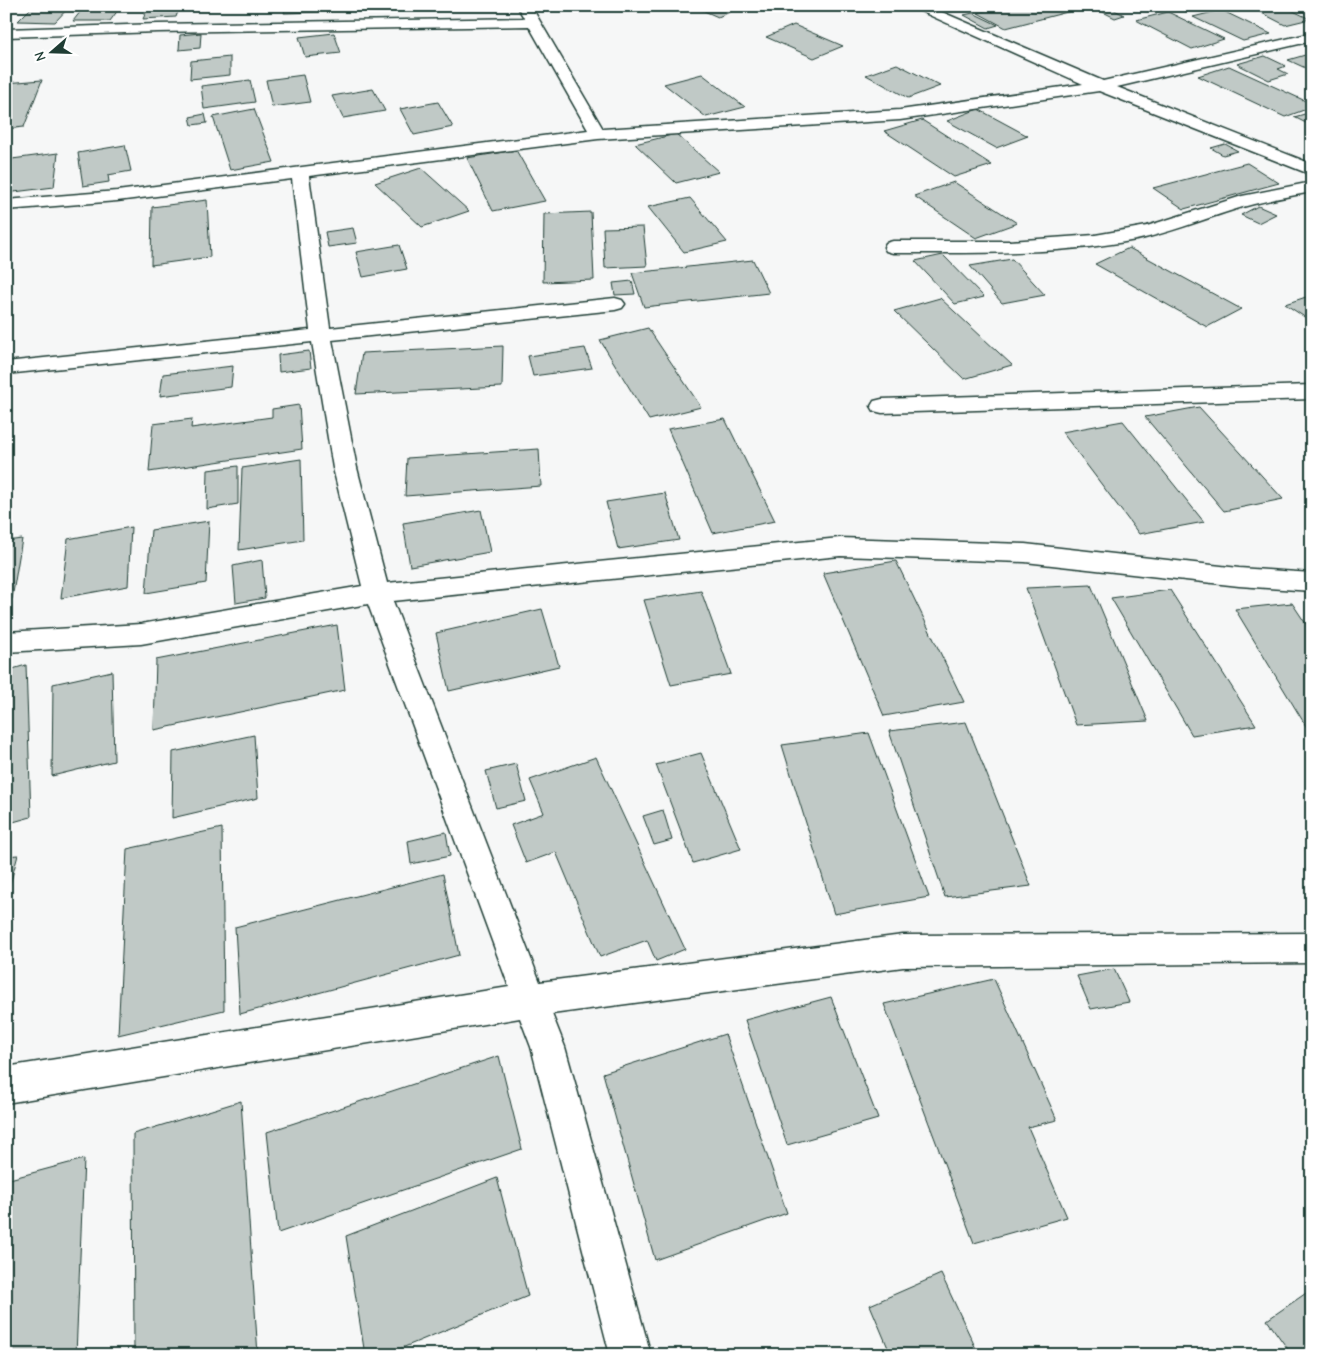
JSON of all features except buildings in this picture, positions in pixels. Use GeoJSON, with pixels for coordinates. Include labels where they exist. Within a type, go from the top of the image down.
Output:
{"type":"FeatureCollection","features":[{"type":"Feature","properties":{"kind":"street"},"geometry":{"type":"LineString","coordinates":[[524,6],[598,134]]}},
{"type":"Feature","properties":{"kind":"street"},"geometry":{"type":"LineString","coordinates":[[916,6],[1101,86],[1312,170]]}},
{"type":"Feature","properties":{"kind":"street"},"geometry":{"type":"LineString","coordinates":[[6,33],[158,28],[532,22]]}},
{"type":"Feature","properties":{"kind":"street"},"geometry":{"type":"LineString","coordinates":[[6,205],[117,196],[598,134],[900,115],[1101,86],[1312,37]]}},
{"type":"Feature","properties":{"kind":"street"},"geometry":{"type":"LineString","coordinates":[[300,173],[321,335],[345,468],[377,593],[548,1046],[631,1355]]}},
{"type":"Feature","properties":{"kind":"street"},"geometry":{"type":"LineString","coordinates":[[893,247],[1029,248],[1124,236],[1181,224],[1213,210],[1288,191],[1312,187]]}},
{"type":"Feature","properties":{"kind":"street"},"geometry":{"type":"LineString","coordinates":[[6,368],[615,304]]}},
{"type":"Feature","properties":{"kind":"street"},"geometry":{"type":"LineString","coordinates":[[882,406],[1312,392]]}},
{"type":"Feature","properties":{"kind":"street"},"geometry":{"type":"LineString","coordinates":[[6,642],[141,634],[377,593],[840,547],[1025,553],[1239,577],[1312,582]]}},
{"type":"Feature","properties":{"kind":"street"},"geometry":{"type":"LineString","coordinates":[[6,1085],[531,1000],[903,951],[1312,948]]}}]}
